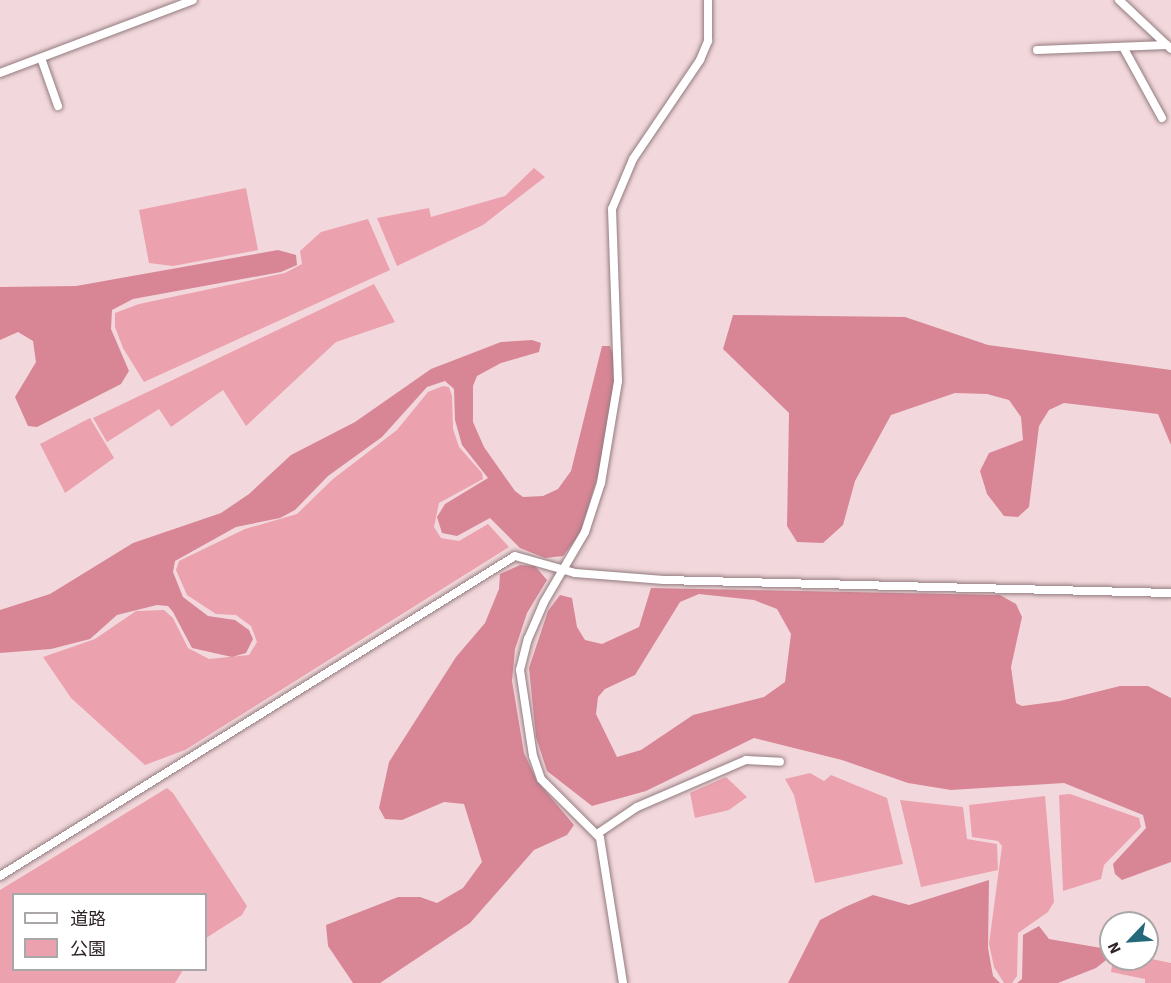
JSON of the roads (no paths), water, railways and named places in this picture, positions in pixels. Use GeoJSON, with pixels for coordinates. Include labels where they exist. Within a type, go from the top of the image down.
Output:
{"type":"FeatureCollection","features":[{"type":"Feature","properties":{"kind":"street"},"geometry":{"type":"LineString","coordinates":[[0,73],[193,0]]}},
{"type":"Feature","properties":{"kind":"street"},"geometry":{"type":"LineString","coordinates":[[623,983],[597,834],[541,779],[524,708],[520,670],[528,639],[544,602],[565,571],[593,512],[618,381],[612,209],[633,159],[700,60],[708,41],[708,0]]}},
{"type":"Feature","properties":{"kind":"street"},"geometry":{"type":"LineString","coordinates":[[1119,0],[1169,47]]}},
{"type":"Feature","properties":{"kind":"street"},"geometry":{"type":"LineString","coordinates":[[1123,47],[1162,118]]}},
{"type":"Feature","properties":{"kind":"street"},"geometry":{"type":"LineString","coordinates":[[1037,50],[1169,47]]}},
{"type":"Feature","properties":{"kind":"street"},"geometry":{"type":"LineString","coordinates":[[41,58],[58,105]]}},
{"type":"Feature","properties":{"kind":"street"},"geometry":{"type":"LineString","coordinates":[[0,876],[515,556],[565,571],[746,585],[1171,593]]}},
{"type":"Feature","properties":{"kind":"street"},"geometry":{"type":"LineString","coordinates":[[597,834],[637,807],[746,760],[780,762]]}}]}
